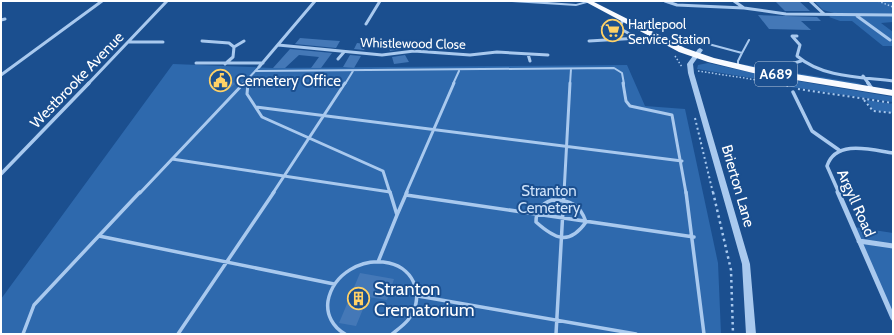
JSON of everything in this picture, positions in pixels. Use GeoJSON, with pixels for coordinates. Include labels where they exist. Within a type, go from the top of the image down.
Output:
{"type":"FeatureCollection","features":[{"type":"Feature","properties":{"kind":"highway","name":"A689"},"geometry":{"type":"LineString","coordinates":[[589,1],[660,38],[698,52],[738,64],[893,93]]}},
{"type":"Feature","properties":{"kind":"highway","name":"A689"},"geometry":{"type":"LineString","coordinates":[[599,1],[698,52]]}},
{"type":"Feature","properties":{"kind":"highway","name":"A689"},"geometry":{"type":"LineString","coordinates":[[738,64],[865,79],[893,86]]}},
{"type":"Feature","properties":{"kind":"street"},"geometry":{"type":"LineString","coordinates":[[1,75],[102,1]]}},
{"type":"Feature","properties":{"kind":"street","name":"Westbrooke Avenue"},"geometry":{"type":"LineString","coordinates":[[1,174],[163,7],[167,1]]}},
{"type":"Feature","properties":{"kind":"street"},"geometry":{"type":"LineString","coordinates":[[259,67],[315,1]]}},
{"type":"Feature","properties":{"kind":"street"},"geometry":{"type":"LineString","coordinates":[[366,24],[380,1]]}},
{"type":"Feature","properties":{"kind":"street"},"geometry":{"type":"LineString","coordinates":[[512,1],[576,5],[589,1]]}},
{"type":"Feature","properties":{"kind":"street"},"geometry":{"type":"LineString","coordinates":[[665,1],[677,5],[744,8],[786,14],[893,15]]}},
{"type":"Feature","properties":{"kind":"street"},"geometry":{"type":"LineString","coordinates":[[734,1],[744,8]]}},
{"type":"Feature","properties":{"kind":"street"},"geometry":{"type":"LineString","coordinates":[[810,1],[825,14]]}},
{"type":"Feature","properties":{"kind":"street"},"geometry":{"type":"LineString","coordinates":[[856,15],[890,40]]}},
{"type":"Feature","properties":{"kind":"street"},"geometry":{"type":"LineString","coordinates":[[1,20],[5,19]]}},
{"type":"Feature","properties":{"kind":"street"},"geometry":{"type":"LineString","coordinates":[[623,20],[619,28],[638,38]]}},
{"type":"Feature","properties":{"kind":"street"},"geometry":{"type":"LineString","coordinates":[[797,36],[792,36],[800,45],[797,53],[801,61]]}},
{"type":"Feature","properties":{"kind":"street"},"geometry":{"type":"LineString","coordinates":[[589,41],[660,38]]}},
{"type":"Feature","properties":{"kind":"street"},"geometry":{"type":"LineString","coordinates":[[202,41],[229,43],[234,47]]}},
{"type":"Feature","properties":{"kind":"street"},"geometry":{"type":"LineString","coordinates":[[234,47],[244,41]]}},
{"type":"Feature","properties":{"kind":"street"},"geometry":{"type":"LineString","coordinates":[[129,42],[163,42]]}},
{"type":"Feature","properties":{"kind":"street","name":"Whistlewood Close"},"geometry":{"type":"LineString","coordinates":[[278,45],[382,55],[414,51],[470,55],[497,52],[548,55]]}},
{"type":"Feature","properties":{"kind":"street"},"geometry":{"type":"LineString","coordinates":[[225,64],[233,57],[234,47]]}},
{"type":"Feature","properties":{"kind":"street"},"geometry":{"type":"LineString","coordinates":[[338,59],[344,52]]}},
{"type":"Feature","properties":{"kind":"street","name":"Brierton Lane"},"geometry":{"type":"LineString","coordinates":[[698,52],[690,64],[691,73],[746,264],[751,334]]}},
{"type":"Feature","properties":{"kind":"street"},"geometry":{"type":"LineString","coordinates":[[528,54],[530,61]]}},
{"type":"Feature","properties":{"kind":"street"},"geometry":{"type":"LineString","coordinates":[[778,68],[801,61],[824,70],[865,79],[893,81]]}},
{"type":"Feature","properties":{"kind":"street"},"geometry":{"type":"LineString","coordinates":[[196,63],[263,63]]}},
{"type":"Feature","properties":{"kind":"street"},"geometry":{"type":"LineString","coordinates":[[865,79],[873,90]]}},
{"type":"Feature","properties":{"kind":"street"},"geometry":{"type":"LineString","coordinates":[[793,92],[812,131],[839,150]]}},
{"type":"Feature","properties":{"kind":"street","name":"Argyll Road"},"geometry":{"type":"LineString","coordinates":[[893,153],[863,149],[839,150],[830,157],[827,166],[893,318]]}},
{"type":"Feature","properties":{"kind":"street"},"geometry":{"type":"LineString","coordinates":[[859,241],[893,246]]}},
{"type":"Feature","properties":{"kind":"lane"},"geometry":{"type":"LineString","coordinates":[[673,38],[686,38],[742,53]]}},
{"type":"Feature","properties":{"kind":"lane"},"geometry":{"type":"LineString","coordinates":[[738,64],[749,40]]}},
{"type":"Feature","properties":{"kind":"lane"},"geometry":{"type":"LineString","coordinates":[[23,334],[34,305],[259,67]]}},
{"type":"Feature","properties":{"kind":"lane"},"geometry":{"type":"LineString","coordinates":[[255,71],[458,71],[614,68],[622,73],[626,101],[630,106],[672,115],[682,161],[694,238],[704,334]]}},
{"type":"Feature","properties":{"kind":"lane"},"geometry":{"type":"LineString","coordinates":[[556,334],[571,69]]}},
{"type":"Feature","properties":{"kind":"lane"},"geometry":{"type":"LineString","coordinates":[[178,334],[325,116],[353,71]]}},
{"type":"Feature","properties":{"kind":"lane"},"geometry":{"type":"LineString","coordinates":[[378,262],[458,71]]}},
{"type":"Feature","properties":{"kind":"lane"},"geometry":{"type":"LineString","coordinates":[[248,79],[247,94],[262,117],[383,170],[397,215]]}},
{"type":"Feature","properties":{"kind":"lane"},"geometry":{"type":"LineString","coordinates":[[256,107],[434,131],[682,161]]}},
{"type":"Feature","properties":{"kind":"lane"},"geometry":{"type":"LineString","coordinates":[[172,159],[390,192]]}},
{"type":"Feature","properties":{"kind":"lane"},"geometry":{"type":"LineString","coordinates":[[406,195],[694,238]]}},
{"type":"Feature","properties":{"kind":"lane"},"geometry":{"type":"LineString","coordinates":[[552,200],[564,200],[577,204],[583,211],[586,222],[581,232],[574,236],[562,239],[547,232],[536,222],[536,214],[542,204],[552,200]]}},
{"type":"Feature","properties":{"kind":"lane"},"geometry":{"type":"LineString","coordinates":[[100,236],[334,284]]}},
{"type":"Feature","properties":{"kind":"lane"},"geometry":{"type":"LineString","coordinates":[[345,334],[341,332],[331,321],[327,308],[329,294],[334,284],[344,273],[363,264],[378,262],[394,264],[406,271],[415,283],[418,296],[414,314],[404,326],[392,334]]}},
{"type":"Feature","properties":{"kind":"lane"},"geometry":{"type":"LineString","coordinates":[[418,296],[557,319],[636,334]]}},
{"type":"Feature","properties":{"kind":"path"},"geometry":{"type":"LineString","coordinates":[[880,1],[893,7]]}},
{"type":"Feature","properties":{"kind":"path"},"geometry":{"type":"LineString","coordinates":[[671,52],[680,62],[684,72]]}},
{"type":"Feature","properties":{"kind":"path"},"geometry":{"type":"LineString","coordinates":[[864,99],[872,111],[893,113]]}},
{"type":"Feature","properties":{"kind":"path"},"geometry":{"type":"LineString","coordinates":[[695,118],[731,270],[733,334]]}},
{"type":"Feature","properties":{"kind":"green space"},"geometry":{"type":"Polygon","coordinates":[[[814,1],[893,1],[893,22],[881,23],[893,32],[893,46],[883,46],[852,21],[840,21],[829,17],[834,13],[823,10],[814,1]]]}},
{"type":"Feature","properties":{"kind":"green space"},"geometry":{"type":"Polygon","coordinates":[[[708,63],[762,75],[764,80],[697,69],[698,65],[708,63]]]}},
{"type":"Feature","properties":{"kind":"green space","name":"Stranton Cemetery"},"geometry":{"type":"Polygon","coordinates":[[[173,64],[273,68],[627,65],[645,106],[685,109],[718,263],[721,334],[1,334],[1,299],[173,64]]]}},
{"type":"Feature","properties":{"kind":"green space"},"geometry":{"type":"Polygon","coordinates":[[[741,64],[858,83],[862,85],[756,69],[741,64]]]}},
{"type":"Feature","properties":{"kind":"green space"},"geometry":{"type":"Polygon","coordinates":[[[768,76],[893,97],[893,102],[791,87],[768,76]]]}},
{"type":"Feature","properties":{"kind":"green space"},"geometry":{"type":"Polygon","coordinates":[[[866,100],[893,104],[893,113],[873,110],[866,100]]]}},
{"type":"Feature","properties":{"kind":"green space"},"geometry":{"type":"Polygon","coordinates":[[[854,227],[893,233],[893,313],[854,227]]]}},
{"type":"Feature","properties":{"kind":"building"},"geometry":{"type":"Polygon","coordinates":[[[775,1],[799,1],[810,11],[785,11],[775,1]]]}},
{"type":"Feature","properties":{"kind":"building"},"geometry":{"type":"Polygon","coordinates":[[[758,15],[817,17],[821,21],[801,21],[811,30],[769,29],[758,15]]]}},
{"type":"Feature","properties":{"kind":"building","name":"Hartlepool Service Station"},"geometry":{"type":"Polygon","coordinates":[[[612,24],[625,36],[611,37],[600,26],[612,24]]]}},
{"type":"Feature","properties":{"kind":"building"},"geometry":{"type":"Polygon","coordinates":[[[300,38],[340,41],[336,48],[295,44],[300,38]]]}},
{"type":"Feature","properties":{"kind":"building"},"geometry":{"type":"Polygon","coordinates":[[[386,40],[394,41],[396,46],[400,45],[402,49],[390,51],[386,40]]]}},
{"type":"Feature","properties":{"kind":"building"},"geometry":{"type":"Polygon","coordinates":[[[357,43],[368,44],[364,50],[354,49],[357,43]]]}},
{"type":"Feature","properties":{"kind":"building"},"geometry":{"type":"Polygon","coordinates":[[[290,49],[332,53],[321,68],[311,68],[319,57],[299,55],[285,68],[273,68],[290,49]]]}},
{"type":"Feature","properties":{"kind":"building"},"geometry":{"type":"Polygon","coordinates":[[[350,55],[361,56],[354,68],[343,67],[350,55]]]}},
{"type":"Feature","properties":{"kind":"building"},"geometry":{"type":"Polygon","coordinates":[[[405,55],[409,62],[394,64],[392,57],[405,55]]]}},
{"type":"Feature","properties":{"kind":"building","name":"Cemetery Office"},"geometry":{"type":"Polygon","coordinates":[[[219,74],[223,77],[227,76],[235,84],[229,89],[221,92],[208,78],[219,74]]]}},
{"type":"Feature","properties":{"kind":"building","name":"Stranton Crematorium"},"geometry":{"type":"Polygon","coordinates":[[[360,273],[394,279],[387,300],[368,297],[356,326],[339,323],[360,273]]]}},
{"type":"Feature","properties":{"kind":"place","name":"Hartlepool Service Station"},"geometry":{"type":"Point","coordinates":[613,31]}},
{"type":"Feature","properties":{"kind":"place","name":"Cemetery Office"},"geometry":{"type":"Point","coordinates":[221,81]}},
{"type":"Feature","properties":{"kind":"place","name":"Stranton Crematorium"},"geometry":{"type":"Point","coordinates":[358,299]}}]}
